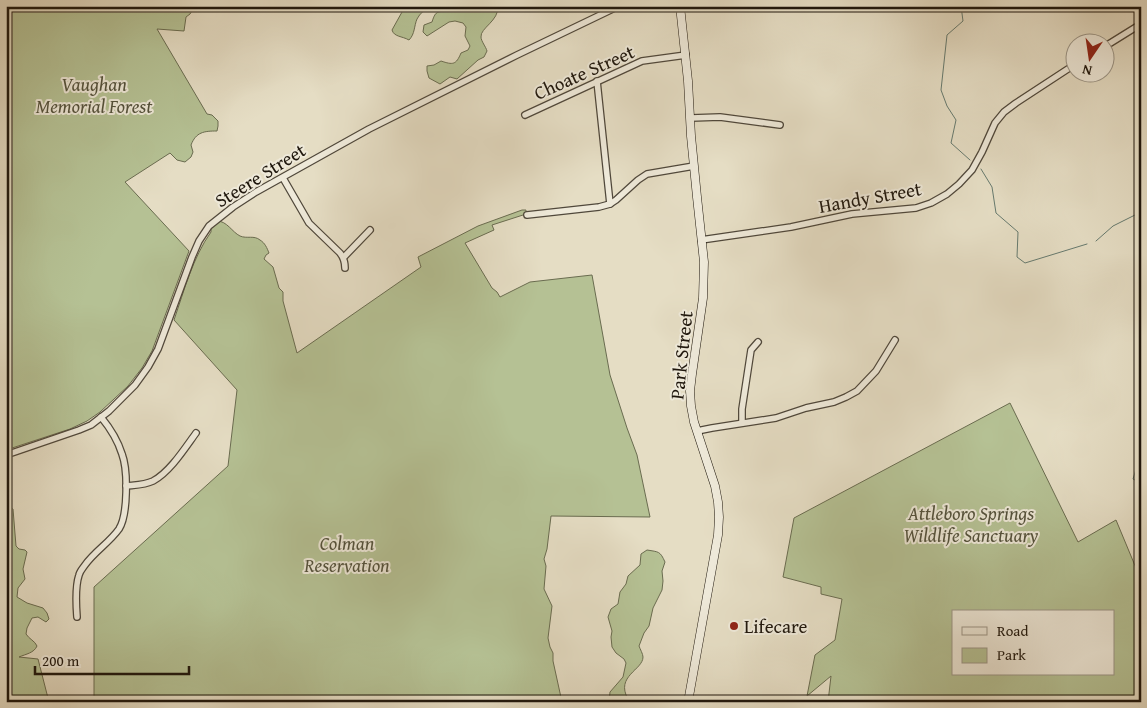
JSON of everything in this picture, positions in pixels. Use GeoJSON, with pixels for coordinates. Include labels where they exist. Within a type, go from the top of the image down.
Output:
{"type":"FeatureCollection","features":[{"type":"Feature","properties":{"kind":"main road","name":"Park Street"},"geometry":{"type":"LineString","coordinates":[[680,6],[704,262],[703,298],[690,391],[691,406],[697,432],[716,486],[719,516],[718,535],[688,702]]}},
{"type":"Feature","properties":{"kind":"street","name":"Steere Street"},"geometry":{"type":"LineString","coordinates":[[6,455],[91,425],[135,385],[148,367],[163,335],[199,241],[209,226],[233,207],[382,122],[619,6]]}},
{"type":"Feature","properties":{"kind":"street"},"geometry":{"type":"LineString","coordinates":[[1114,41],[1141,24]]}},
{"type":"Feature","properties":{"kind":"street","name":"Choate Street"},"geometry":{"type":"LineString","coordinates":[[525,115],[642,61],[686,55]]}},
{"type":"Feature","properties":{"kind":"street","name":"Handy Street"},"geometry":{"type":"LineString","coordinates":[[701,240],[791,227],[852,214],[916,208],[931,203],[947,194],[972,170],[995,123],[1004,112],[1064,72]]}},
{"type":"Feature","properties":{"kind":"street"},"geometry":{"type":"LineString","coordinates":[[597,81],[610,204]]}},
{"type":"Feature","properties":{"kind":"street"},"geometry":{"type":"LineString","coordinates":[[691,118],[720,117],[780,125]]}},
{"type":"Feature","properties":{"kind":"street"},"geometry":{"type":"LineString","coordinates":[[527,215],[610,204],[647,174],[694,166]]}},
{"type":"Feature","properties":{"kind":"street"},"geometry":{"type":"LineString","coordinates":[[283,178],[309,223],[344,257],[346,268]]}},
{"type":"Feature","properties":{"kind":"street"},"geometry":{"type":"LineString","coordinates":[[344,257],[370,230]]}},
{"type":"Feature","properties":{"kind":"street"},"geometry":{"type":"LineString","coordinates":[[697,432],[776,418],[806,408],[834,402],[855,392],[867,382],[895,340]]}},
{"type":"Feature","properties":{"kind":"street"},"geometry":{"type":"LineString","coordinates":[[742,423],[742,409],[751,350],[758,342]]}},
{"type":"Feature","properties":{"kind":"street"},"geometry":{"type":"LineString","coordinates":[[77,617],[76,596],[79,574],[91,556],[109,541],[119,528],[124,517],[126,486],[122,454],[109,427],[101,417]]}},
{"type":"Feature","properties":{"kind":"street"},"geometry":{"type":"LineString","coordinates":[[126,486],[151,482],[161,476],[196,433]]}},
{"type":"Feature","properties":{"kind":"green space","name":"Vaughan Memorial Forest"},"geometry":{"type":"Polygon","coordinates":[[[6,6],[195,6],[186,17],[184,31],[157,29],[207,114],[212,115],[218,121],[218,126],[217,131],[204,132],[195,137],[191,145],[193,152],[191,157],[185,162],[177,160],[170,153],[125,182],[189,251],[152,351],[142,368],[128,386],[100,412],[87,421],[70,429],[6,450],[6,6]]]}},
{"type":"Feature","properties":{"kind":"green space"},"geometry":{"type":"Polygon","coordinates":[[[404,6],[429,6],[418,17],[409,40],[396,35],[392,30],[404,6]]]}},
{"type":"Feature","properties":{"kind":"green space"},"geometry":{"type":"Polygon","coordinates":[[[457,6],[473,8],[477,6],[498,6],[498,11],[481,34],[481,39],[487,51],[484,57],[457,79],[450,77],[440,84],[429,78],[427,66],[441,61],[454,63],[461,53],[468,50],[470,46],[465,36],[466,27],[463,23],[449,22],[427,36],[423,32],[424,25],[432,22],[438,12],[457,6]]]}},
{"type":"Feature","properties":{"kind":"green space","name":"Colman Reservation"},"geometry":{"type":"Polygon","coordinates":[[[526,210],[526,215],[492,225],[494,230],[465,243],[492,288],[500,297],[530,282],[592,275],[610,375],[637,455],[650,517],[551,516],[544,559],[546,566],[544,589],[552,606],[548,638],[553,653],[562,702],[94,702],[94,587],[228,466],[237,390],[174,320],[190,274],[199,252],[211,232],[211,227],[217,221],[221,221],[240,236],[255,238],[265,244],[269,253],[264,259],[273,267],[279,288],[283,292],[283,301],[297,353],[421,267],[418,257],[478,226],[526,210]]]}},
{"type":"Feature","properties":{"kind":"green space","name":"Attleboro Springs Wildlife Sanctuary"},"geometry":{"type":"Polygon","coordinates":[[[1010,403],[1078,542],[1116,520],[1141,580],[1141,702],[828,702],[831,676],[807,696],[815,655],[835,640],[842,599],[821,594],[821,587],[783,577],[794,518],[1010,403]]]}},
{"type":"Feature","properties":{"kind":"green space"},"geometry":{"type":"Polygon","coordinates":[[[10,508],[13,509],[16,546],[27,552],[23,569],[25,579],[18,588],[17,597],[27,603],[43,608],[49,619],[46,622],[38,617],[32,618],[26,634],[37,646],[32,652],[19,657],[38,659],[49,702],[6,702],[6,511],[10,508]]]}},
{"type":"Feature","properties":{"kind":"green space"},"geometry":{"type":"Polygon","coordinates":[[[647,550],[659,553],[665,562],[662,571],[662,590],[653,608],[649,626],[639,646],[643,656],[642,662],[627,679],[625,685],[627,702],[609,702],[610,692],[623,677],[626,663],[612,647],[612,631],[608,617],[611,609],[618,604],[620,592],[626,584],[628,576],[640,565],[641,554],[647,550]]]}},
{"type":"Feature","properties":{"kind":"waterway"},"geometry":{"type":"LineString","coordinates":[[961,6],[963,21],[947,35],[941,90],[947,106],[956,120],[951,143],[970,160]]}},
{"type":"Feature","properties":{"kind":"waterway"},"geometry":{"type":"LineString","coordinates":[[981,169],[992,187],[996,213],[1018,232],[1017,257],[1025,263],[1087,244]]}},
{"type":"Feature","properties":{"kind":"waterway"},"geometry":{"type":"LineString","coordinates":[[1096,241],[1113,226],[1141,212]]}},
{"type":"Feature","properties":{"kind":"waterway"},"geometry":{"type":"LineString","coordinates":[[1141,453],[1133,479],[1141,483]]}},
{"type":"Feature","properties":{"kind":"place","name":"Lifecare"},"geometry":{"type":"Point","coordinates":[734,626]}}]}
